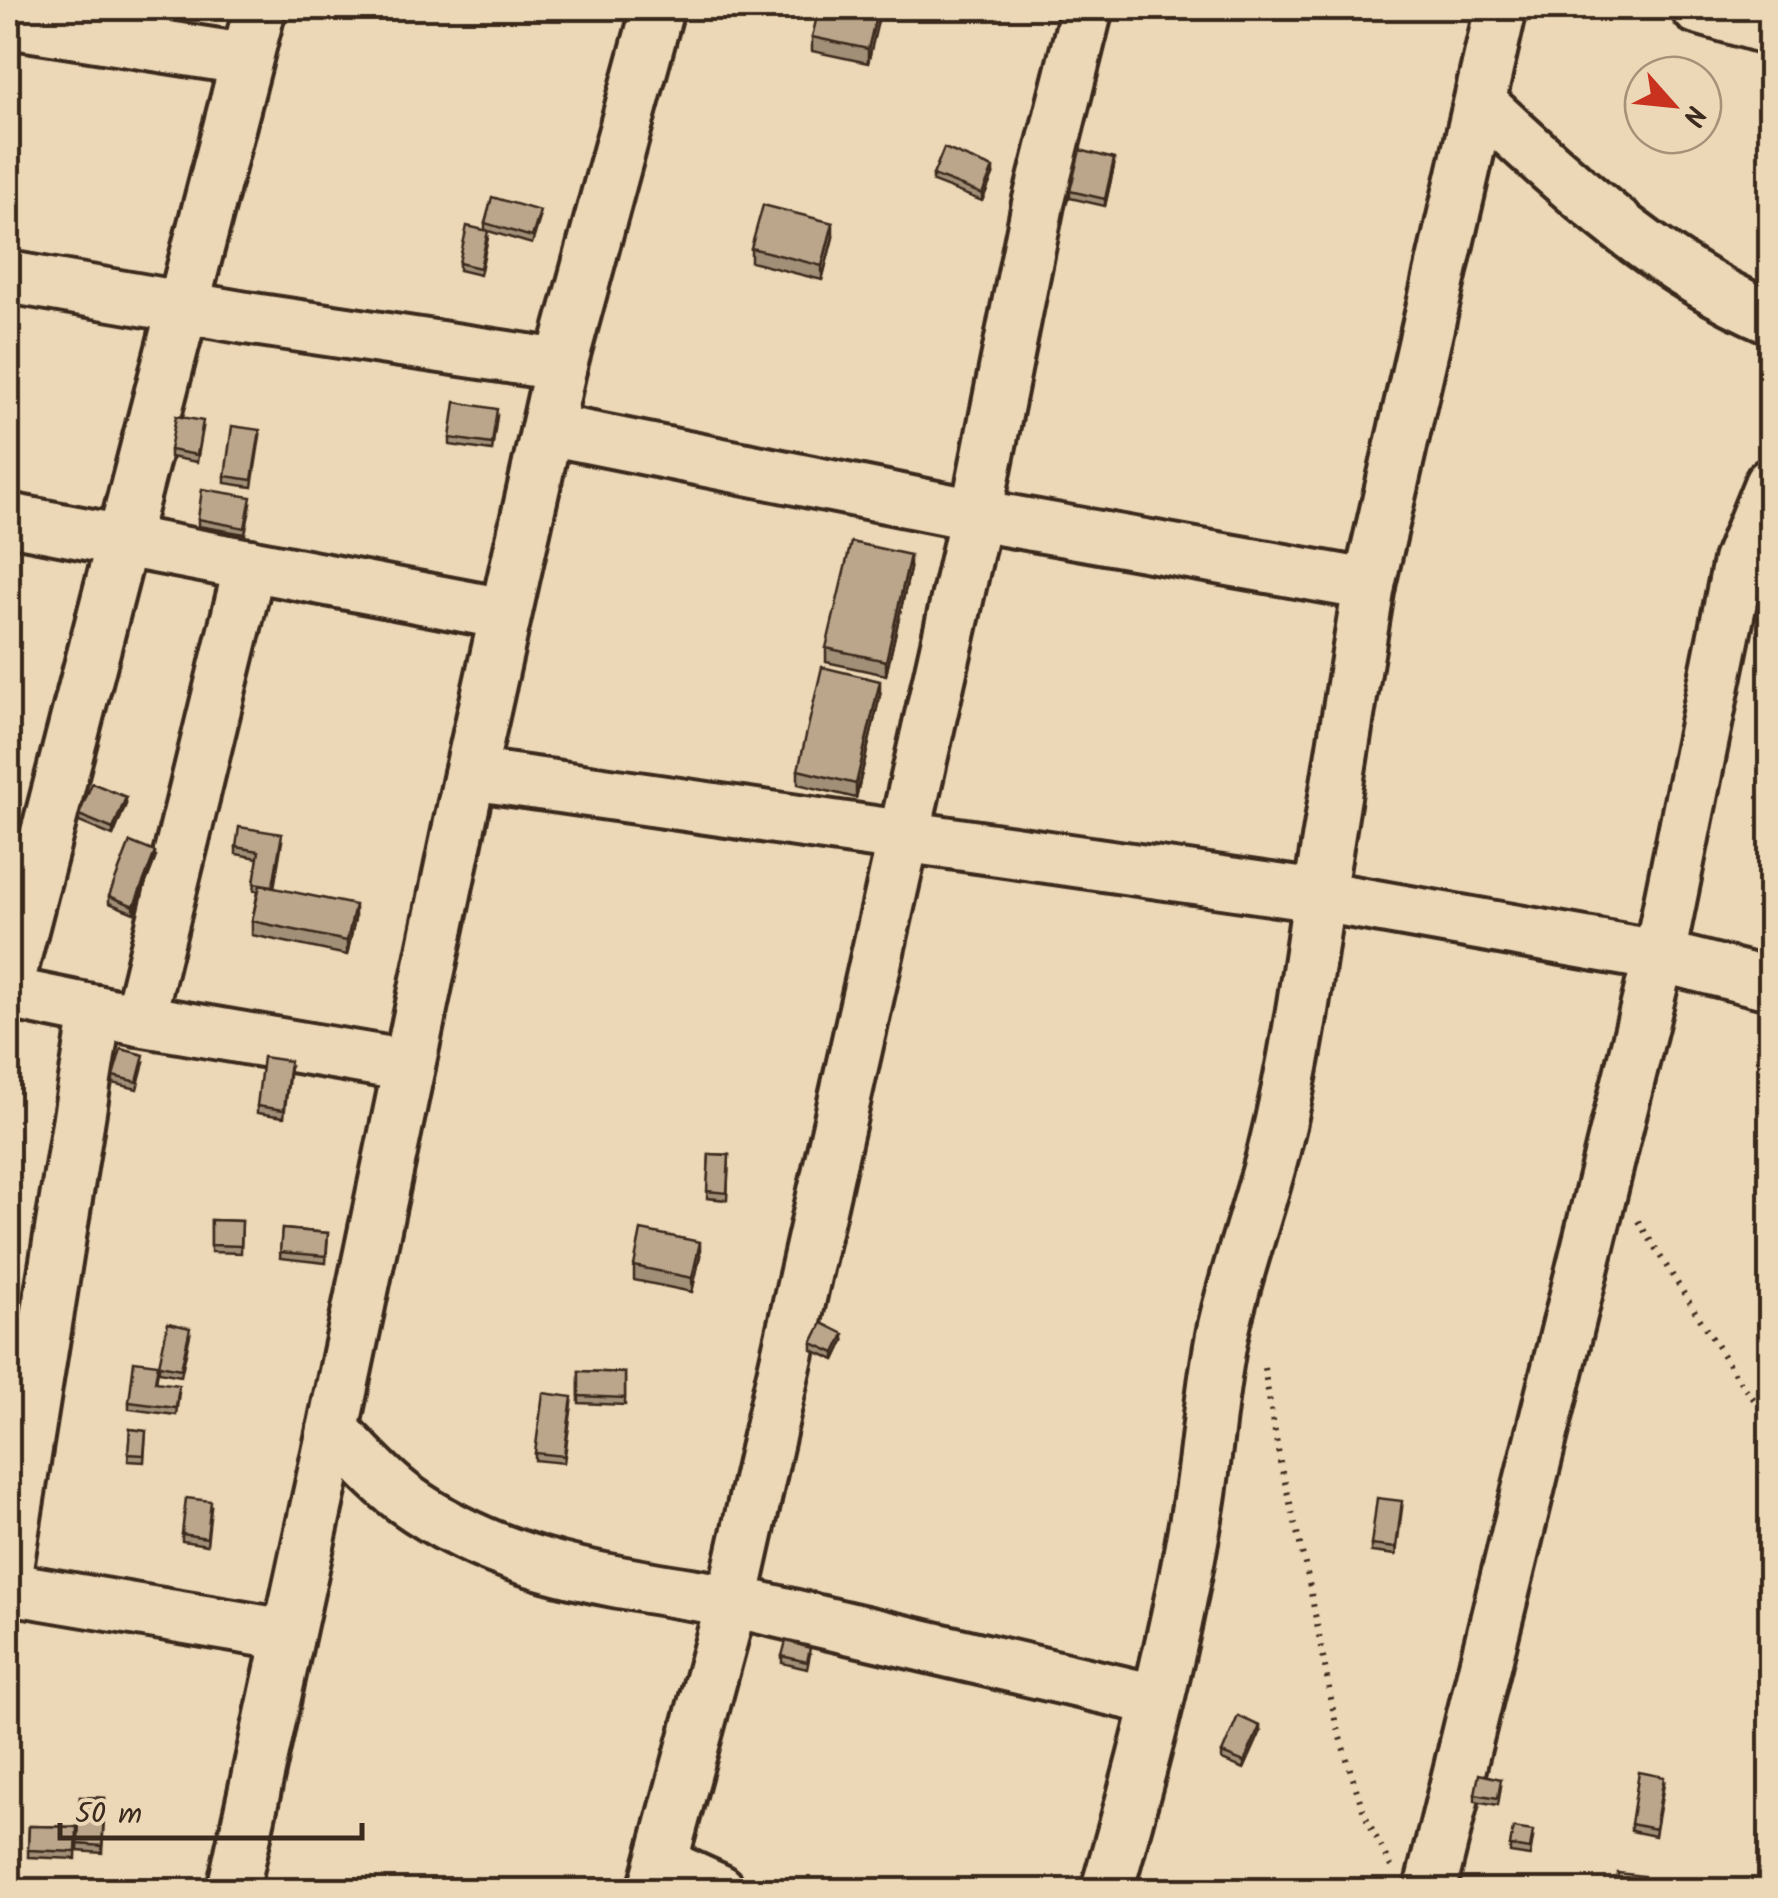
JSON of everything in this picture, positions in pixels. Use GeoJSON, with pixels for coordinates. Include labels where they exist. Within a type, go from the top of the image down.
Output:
{"type":"FeatureCollection","features":[{"type":"Feature","properties":{"kind":"street"},"geometry":{"type":"LineString","coordinates":[[8,984],[260,8]]}},
{"type":"Feature","properties":{"kind":"street"},"geometry":{"type":"LineString","coordinates":[[233,1890],[505,614],[562,365],[658,8]]}},
{"type":"Feature","properties":{"kind":"street"},"geometry":{"type":"LineString","coordinates":[[719,1890],[658,1877],[732,1601],[976,515],[1038,204],[1087,8]]}},
{"type":"Feature","properties":{"kind":"street"},"geometry":{"type":"LineString","coordinates":[[1107,1890],[1156,1700],[1198,1504],[1224,1327],[1295,1058],[1369,585],[1500,8]]}},
{"type":"Feature","properties":{"kind":"street"},"geometry":{"type":"LineString","coordinates":[[1697,8],[1770,29]]}},
{"type":"Feature","properties":{"kind":"street"},"geometry":{"type":"LineString","coordinates":[[8,22],[244,59]]}},
{"type":"Feature","properties":{"kind":"street"},"geometry":{"type":"LineString","coordinates":[[1480,102],[1619,228],[1739,304],[1770,318]]}},
{"type":"Feature","properties":{"kind":"street"},"geometry":{"type":"LineString","coordinates":[[8,277],[562,365]]}},
{"type":"Feature","properties":{"kind":"street"},"geometry":{"type":"LineString","coordinates":[[547,429],[976,515],[1369,585]]}},
{"type":"Feature","properties":{"kind":"street"},"geometry":{"type":"LineString","coordinates":[[1415,1885],[1608,1173],[1659,956],[1739,561],[1770,484]]}},
{"type":"Feature","properties":{"kind":"street"},"geometry":{"type":"LineString","coordinates":[[8,519],[505,614]]}},
{"type":"Feature","properties":{"kind":"street"},"geometry":{"type":"LineString","coordinates":[[8,1562],[118,1016],[250,565]]}},
{"type":"Feature","properties":{"kind":"street"},"geometry":{"type":"LineString","coordinates":[[470,774],[1320,896],[1659,956],[1770,984]]}},
{"type":"Feature","properties":{"kind":"street"},"geometry":{"type":"LineString","coordinates":[[8,994],[409,1066]]}},
{"type":"Feature","properties":{"kind":"street"},"geometry":{"type":"LineString","coordinates":[[333,1430],[403,1498],[471,1540],[553,1570],[732,1601],[1156,1700]]}},
{"type":"Feature","properties":{"kind":"street"},"geometry":{"type":"LineString","coordinates":[[8,1588],[288,1635]]}},
{"type":"Feature","properties":{"kind":"path"},"geometry":{"type":"LineString","coordinates":[[1608,1173],[1736,1376],[1770,1420]]}},
{"type":"Feature","properties":{"kind":"path"},"geometry":{"type":"LineString","coordinates":[[1263,1353],[1280,1462],[1308,1577],[1336,1725],[1364,1813],[1384,1856],[1415,1885]]}},
{"type":"Feature","properties":{"kind":"building"},"geometry":{"type":"Polygon","coordinates":[[[819,8],[878,8],[868,49],[812,37],[819,8]]]}},
{"type":"Feature","properties":{"kind":"building"},"geometry":{"type":"Polygon","coordinates":[[[944,148],[993,168],[982,194],[933,175],[944,148]]]}},
{"type":"Feature","properties":{"kind":"building"},"geometry":{"type":"Polygon","coordinates":[[[1080,150],[1114,159],[1105,199],[1070,191],[1080,150]]]}},
{"type":"Feature","properties":{"kind":"building"},"geometry":{"type":"Polygon","coordinates":[[[492,197],[540,211],[532,237],[485,223],[492,197]]]}},
{"type":"Feature","properties":{"kind":"building"},"geometry":{"type":"Polygon","coordinates":[[[763,205],[833,223],[822,266],[751,248],[763,205]]]}},
{"type":"Feature","properties":{"kind":"building"},"geometry":{"type":"Polygon","coordinates":[[[467,226],[488,231],[480,268],[459,263],[467,226]]]}},
{"type":"Feature","properties":{"kind":"building"},"geometry":{"type":"Polygon","coordinates":[[[455,402],[497,409],[492,444],[450,438],[455,402]]]}},
{"type":"Feature","properties":{"kind":"building"},"geometry":{"type":"Polygon","coordinates":[[[176,416],[203,421],[197,455],[170,450],[176,416]]]}},
{"type":"Feature","properties":{"kind":"building"},"geometry":{"type":"Polygon","coordinates":[[[232,426],[260,430],[252,480],[225,476],[232,426]]]}},
{"type":"Feature","properties":{"kind":"building"},"geometry":{"type":"Polygon","coordinates":[[[202,489],[251,497],[245,528],[198,519],[202,489]]]}},
{"type":"Feature","properties":{"kind":"building"},"geometry":{"type":"Polygon","coordinates":[[[851,542],[910,555],[886,661],[826,648],[851,542]]]}},
{"type":"Feature","properties":{"kind":"building"},"geometry":{"type":"Polygon","coordinates":[[[822,667],[880,681],[856,784],[798,770],[822,667]]]}},
{"type":"Feature","properties":{"kind":"building"},"geometry":{"type":"Polygon","coordinates":[[[92,783],[126,797],[113,829],[79,815],[92,783]]]}},
{"type":"Feature","properties":{"kind":"building"},"geometry":{"type":"Polygon","coordinates":[[[239,827],[282,834],[273,886],[254,883],[259,851],[236,847],[239,827]]]}},
{"type":"Feature","properties":{"kind":"building"},"geometry":{"type":"Polygon","coordinates":[[[130,842],[155,852],[134,906],[109,896],[130,842]]]}},
{"type":"Feature","properties":{"kind":"building"},"geometry":{"type":"Polygon","coordinates":[[[260,885],[355,905],[347,941],[252,921],[260,885]]]}},
{"type":"Feature","properties":{"kind":"building"},"geometry":{"type":"Polygon","coordinates":[[[121,1049],[144,1055],[137,1082],[113,1076],[121,1049]]]}},
{"type":"Feature","properties":{"kind":"building"},"geometry":{"type":"Polygon","coordinates":[[[263,1057],[290,1061],[284,1110],[257,1106],[263,1057]]]}},
{"type":"Feature","properties":{"kind":"building"},"geometry":{"type":"Polygon","coordinates":[[[709,1154],[729,1155],[727,1193],[707,1191],[709,1154]]]}},
{"type":"Feature","properties":{"kind":"building"},"geometry":{"type":"Polygon","coordinates":[[[211,1220],[242,1221],[241,1246],[211,1245],[211,1220]]]}},
{"type":"Feature","properties":{"kind":"building"},"geometry":{"type":"Polygon","coordinates":[[[282,1229],[328,1233],[326,1256],[280,1252],[282,1229]]]}},
{"type":"Feature","properties":{"kind":"building"},"geometry":{"type":"Polygon","coordinates":[[[641,1230],[700,1242],[692,1278],[634,1266],[641,1230]]]}},
{"type":"Feature","properties":{"kind":"building"},"geometry":{"type":"Polygon","coordinates":[[[168,1323],[190,1328],[181,1369],[159,1365],[168,1323]]]}},
{"type":"Feature","properties":{"kind":"building"},"geometry":{"type":"Polygon","coordinates":[[[822,1323],[844,1334],[835,1353],[812,1343],[822,1323]]]}},
{"type":"Feature","properties":{"kind":"building"},"geometry":{"type":"Polygon","coordinates":[[[134,1361],[158,1364],[155,1382],[179,1385],[176,1408],[129,1402],[134,1361]]]}},
{"type":"Feature","properties":{"kind":"building"},"geometry":{"type":"Polygon","coordinates":[[[579,1371],[625,1373],[625,1398],[579,1396],[579,1371]]]}},
{"type":"Feature","properties":{"kind":"building"},"geometry":{"type":"Polygon","coordinates":[[[543,1393],[572,1397],[564,1456],[535,1453],[543,1393]]]}},
{"type":"Feature","properties":{"kind":"building"},"geometry":{"type":"Polygon","coordinates":[[[130,1429],[146,1431],[144,1455],[128,1454],[130,1429]]]}},
{"type":"Feature","properties":{"kind":"building"},"geometry":{"type":"Polygon","coordinates":[[[186,1498],[211,1501],[207,1538],[182,1534],[186,1498]]]}},
{"type":"Feature","properties":{"kind":"building"},"geometry":{"type":"Polygon","coordinates":[[[1377,1498],[1402,1501],[1396,1548],[1371,1545],[1377,1498]]]}},
{"type":"Feature","properties":{"kind":"building"},"geometry":{"type":"Polygon","coordinates":[[[786,1641],[810,1648],[807,1662],[782,1656],[786,1641]]]}},
{"type":"Feature","properties":{"kind":"building"},"geometry":{"type":"Polygon","coordinates":[[[1238,1716],[1260,1726],[1244,1762],[1222,1753],[1238,1716]]]}},
{"type":"Feature","properties":{"kind":"building"},"geometry":{"type":"Polygon","coordinates":[[[1639,1772],[1664,1777],[1655,1829],[1631,1824],[1639,1772]]]}},
{"type":"Feature","properties":{"kind":"building"},"geometry":{"type":"Polygon","coordinates":[[[1479,1774],[1501,1779],[1498,1798],[1475,1794],[1479,1774]]]}},
{"type":"Feature","properties":{"kind":"building"},"geometry":{"type":"Polygon","coordinates":[[[80,1797],[105,1798],[102,1846],[78,1844],[80,1797]]]}},
{"type":"Feature","properties":{"kind":"building"},"geometry":{"type":"Polygon","coordinates":[[[29,1826],[77,1827],[76,1852],[28,1850],[29,1826]]]}},
{"type":"Feature","properties":{"kind":"building"},"geometry":{"type":"Polygon","coordinates":[[[1513,1828],[1533,1831],[1530,1849],[1510,1846],[1513,1828]]]}},
{"type":"Feature","properties":{"kind":"building"},"geometry":{"type":"Polygon","coordinates":[[[1618,1873],[1644,1876],[1642,1890],[1616,1890],[1618,1873]]]}}]}
